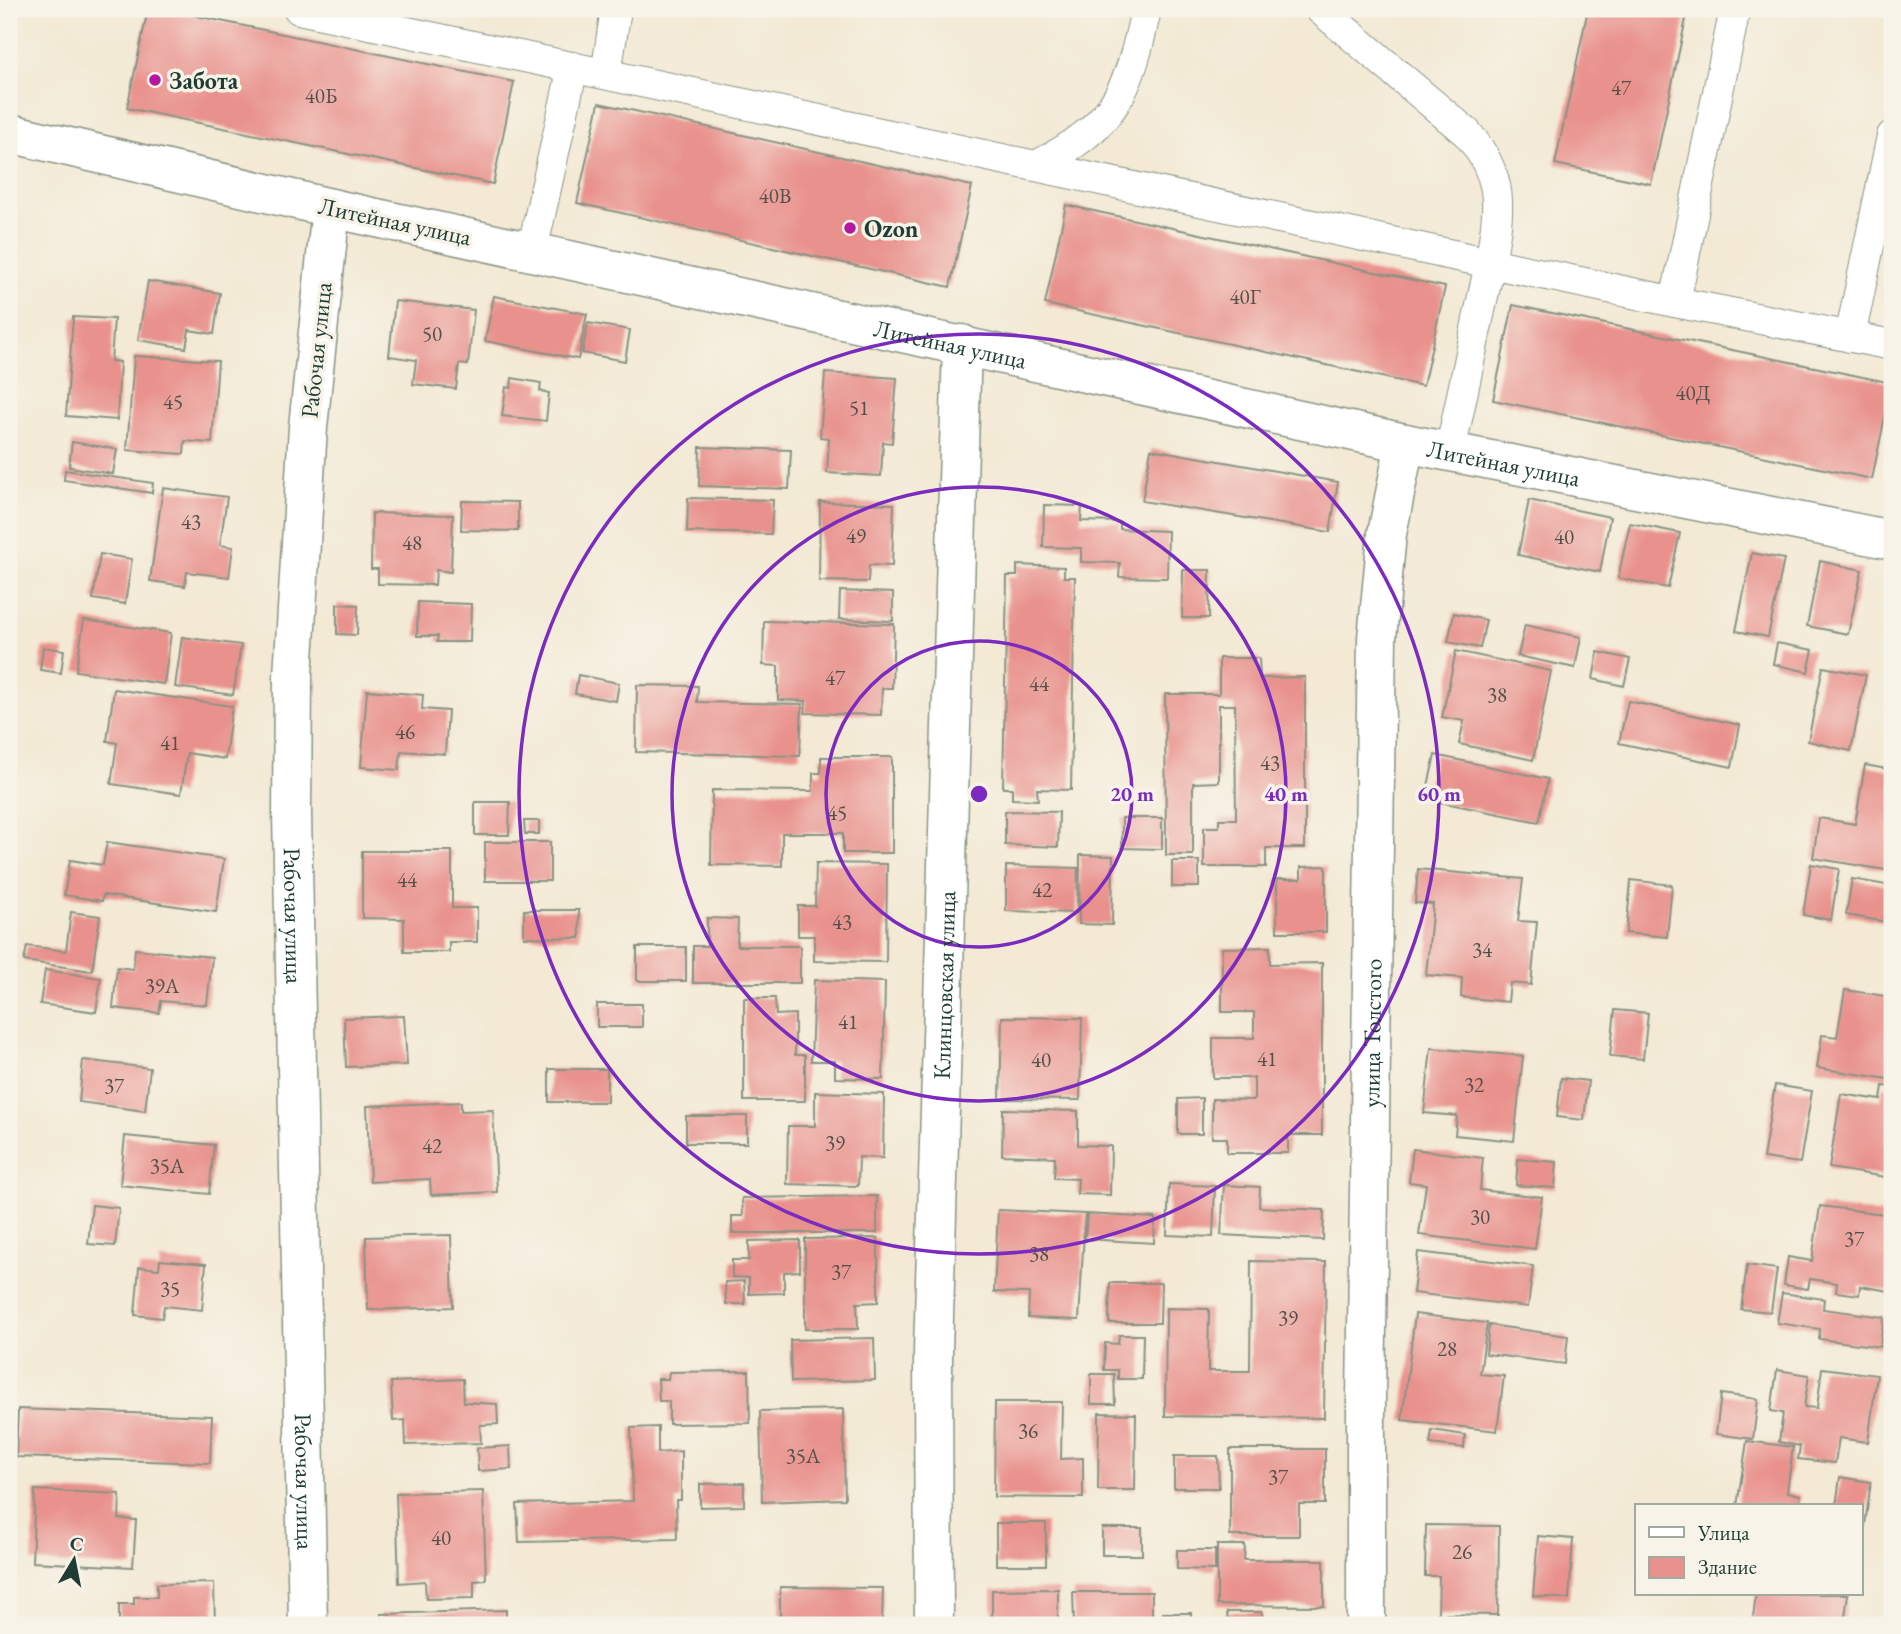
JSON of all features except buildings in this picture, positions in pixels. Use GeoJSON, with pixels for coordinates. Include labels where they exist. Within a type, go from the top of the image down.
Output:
{"type":"FeatureCollection","features":[{"type":"Feature","properties":{"kind":"street","name":"Литейная улица"},"geometry":{"type":"LineString","coordinates":[[9,134],[331,208],[1405,443],[1892,540]]}},
{"type":"Feature","properties":{"kind":"street","name":"Рабочая улица"},"geometry":{"type":"LineString","coordinates":[[308,1625],[292,813],[293,676],[308,427],[331,208]]}},
{"type":"Feature","properties":{"kind":"street","name":"Клинцовская улица"},"geometry":{"type":"LineString","coordinates":[[934,1625],[933,1352],[962,344]]}},
{"type":"Feature","properties":{"kind":"street","name":"улица Толстого"},"geometry":{"type":"LineString","coordinates":[[1366,1625],[1366,1399],[1377,638],[1387,534],[1405,443]]}},
{"type":"Feature","properties":{"kind":"lane"},"geometry":{"type":"LineString","coordinates":[[299,9],[1490,263],[1892,345]]}},
{"type":"Feature","properties":{"kind":"lane"},"geometry":{"type":"LineString","coordinates":[[606,74],[616,9]]}},
{"type":"Feature","properties":{"kind":"lane"},"geometry":{"type":"LineString","coordinates":[[1036,166],[1070,148],[1100,124],[1123,93],[1136,56],[1146,9]]}},
{"type":"Feature","properties":{"kind":"lane"},"geometry":{"type":"LineString","coordinates":[[1320,9],[1466,133],[1483,152],[1496,180],[1499,202],[1490,263],[1450,452]]}},
{"type":"Feature","properties":{"kind":"lane"},"geometry":{"type":"LineString","coordinates":[[1675,302],[1735,9]]}},
{"type":"Feature","properties":{"kind":"lane"},"geometry":{"type":"LineString","coordinates":[[532,251],[573,67]]}},
{"type":"Feature","properties":{"kind":"lane"},"geometry":{"type":"LineString","coordinates":[[1850,337],[1892,136]]}},
{"type":"Feature","properties":{"kind":"place","name":"Забота"},"geometry":{"type":"Point","coordinates":[155,80]}},
{"type":"Feature","properties":{"kind":"place","name":"Ozon"},"geometry":{"type":"Point","coordinates":[850,228]}}]}
